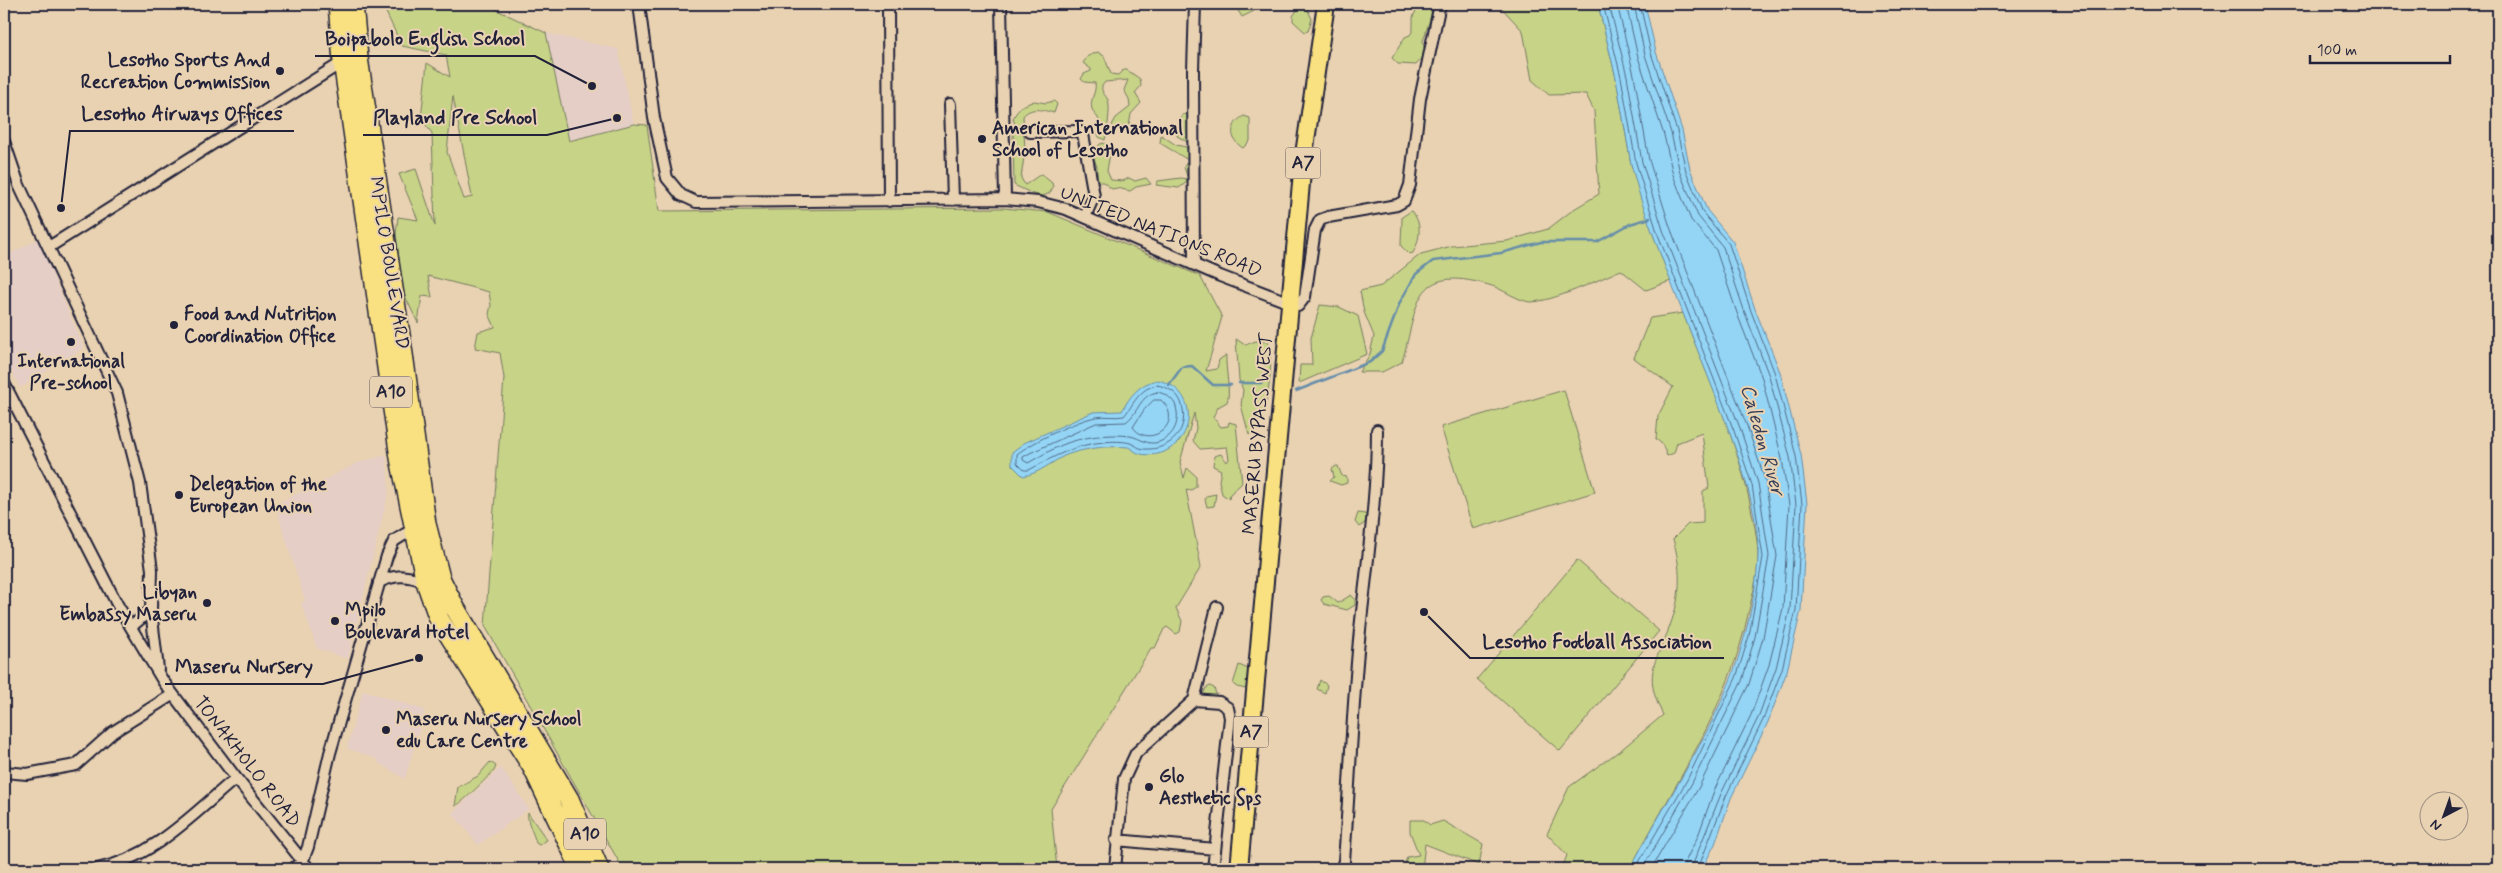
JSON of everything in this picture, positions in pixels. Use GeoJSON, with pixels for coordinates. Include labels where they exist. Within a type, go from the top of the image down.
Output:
{"type":"FeatureCollection","features":[{"type":"Feature","properties":{"kind":"highway","name":"MPILO BOULEVARD"},"geometry":{"type":"LineString","coordinates":[[338,4],[350,59],[404,360],[426,582],[439,619],[533,768],[581,869]]}},
{"type":"Feature","properties":{"kind":"highway","name":"MPILO BOULEVARD"},"geometry":{"type":"LineString","coordinates":[[350,59],[354,4]]}},
{"type":"Feature","properties":{"kind":"highway","name":"MPILO BOULEVARD"},"geometry":{"type":"LineString","coordinates":[[420,526],[451,601],[568,799],[599,869]]}},
{"type":"Feature","properties":{"kind":"main road","name":"MASERU BYPASS WEST"},"geometry":{"type":"LineString","coordinates":[[1239,869],[1303,161],[1326,4]]}},
{"type":"Feature","properties":{"kind":"street","name":"UNITED NATIONS ROAD"},"geometry":{"type":"LineString","coordinates":[[639,4],[654,118],[667,178],[681,195],[696,202],[1005,199],[1038,202],[1066,208],[1291,305]]}},
{"type":"Feature","properties":{"kind":"street"},"geometry":{"type":"LineString","coordinates":[[888,4],[889,201]]}},
{"type":"Feature","properties":{"kind":"street"},"geometry":{"type":"LineString","coordinates":[[1001,4],[1005,199]]}},
{"type":"Feature","properties":{"kind":"street"},"geometry":{"type":"LineString","coordinates":[[1194,264],[1193,70],[1195,4]]}},
{"type":"Feature","properties":{"kind":"street"},"geometry":{"type":"LineString","coordinates":[[1291,305],[1298,306],[1305,296],[1315,230],[1320,220],[1336,215],[1397,205],[1404,201],[1410,185],[1420,99],[1440,4]]}},
{"type":"Feature","properties":{"kind":"street"},"geometry":{"type":"LineString","coordinates":[[49,247],[350,59]]}},
{"type":"Feature","properties":{"kind":"street"},"geometry":{"type":"LineString","coordinates":[[950,104],[953,200]]}},
{"type":"Feature","properties":{"kind":"street"},"geometry":{"type":"LineString","coordinates":[[1030,132],[1078,131],[1083,134],[1094,196],[1085,217]]}},
{"type":"Feature","properties":{"kind":"street"},"geometry":{"type":"LineString","coordinates":[[4,141],[20,185],[116,393],[140,483],[152,570],[150,610],[159,673]]}},
{"type":"Feature","properties":{"kind":"street","name":"TONAKHOLO ROAD"},"geometry":{"type":"LineString","coordinates":[[4,383],[131,627],[172,695],[306,865]]}},
{"type":"Feature","properties":{"kind":"street"},"geometry":{"type":"LineString","coordinates":[[1341,869],[1344,861],[1348,773],[1360,631],[1371,548],[1377,467],[1377,430]]}},
{"type":"Feature","properties":{"kind":"street"},"geometry":{"type":"LineString","coordinates":[[293,869],[306,865],[308,847],[330,754],[387,556],[394,541],[420,526]]}},
{"type":"Feature","properties":{"kind":"street"},"geometry":{"type":"LineString","coordinates":[[379,582],[394,576],[405,575],[426,582]]}},
{"type":"Feature","properties":{"kind":"street"},"geometry":{"type":"LineString","coordinates":[[1115,869],[1116,840],[1124,779],[1136,753],[1194,700],[1217,607]]}},
{"type":"Feature","properties":{"kind":"street"},"geometry":{"type":"LineString","coordinates":[[131,627],[150,610]]}},
{"type":"Feature","properties":{"kind":"street"},"geometry":{"type":"LineString","coordinates":[[4,772],[27,774],[76,765],[114,732],[172,695]]}},
{"type":"Feature","properties":{"kind":"street"},"geometry":{"type":"LineString","coordinates":[[1194,700],[1219,702],[1228,708],[1230,718],[1213,869]]}},
{"type":"Feature","properties":{"kind":"street"},"geometry":{"type":"LineString","coordinates":[[97,869],[131,860],[152,848],[236,778]]}},
{"type":"Feature","properties":{"kind":"street"},"geometry":{"type":"LineString","coordinates":[[1116,840],[1215,849]]}},
{"type":"Feature","properties":{"kind":"street"},"geometry":{"type":"LineString","coordinates":[[4,869],[9,869]]}},
{"type":"Feature","properties":{"kind":"shaded area"},"geometry":{"type":"Polygon","coordinates":[[[546,33],[618,49],[634,124],[569,141],[546,33]]]}},
{"type":"Feature","properties":{"kind":"shaded area"},"geometry":{"type":"Polygon","coordinates":[[[38,239],[84,348],[20,388],[4,355],[4,257],[38,239]]]}},
{"type":"Feature","properties":{"kind":"shaded area"},"geometry":{"type":"Polygon","coordinates":[[[386,455],[389,491],[348,659],[318,649],[316,646],[301,603],[305,601],[275,505],[357,463],[386,455]]]}},
{"type":"Feature","properties":{"kind":"shaded area","name":"Maseru Nursery School edu Care Centre"},"geometry":{"type":"Polygon","coordinates":[[[363,690],[425,710],[405,779],[378,763],[379,760],[347,748],[363,690]]]}},
{"type":"Feature","properties":{"kind":"shaded area"},"geometry":{"type":"Polygon","coordinates":[[[501,767],[529,809],[478,845],[452,813],[501,767]]]}},
{"type":"Feature","properties":{"kind":"green space"},"geometry":{"type":"Polygon","coordinates":[[[382,4],[484,4],[546,33],[569,141],[634,124],[647,125],[659,211],[1003,208],[1048,212],[1200,276],[1222,317],[1206,371],[1217,369],[1219,360],[1226,355],[1228,398],[1227,402],[1218,407],[1213,417],[1221,427],[1228,426],[1229,422],[1236,424],[1242,483],[1230,494],[1229,499],[1222,494],[1219,481],[1221,470],[1213,466],[1214,456],[1221,454],[1227,462],[1229,459],[1227,447],[1200,449],[1193,441],[1196,428],[1194,413],[1180,462],[1184,478],[1187,468],[1196,476],[1196,487],[1191,490],[1186,489],[1201,567],[1176,608],[1182,621],[1180,632],[1176,634],[1167,627],[1164,629],[1155,648],[1151,648],[1051,809],[1057,869],[623,869],[485,626],[504,378],[500,353],[475,348],[478,332],[495,327],[489,314],[491,305],[489,292],[428,276],[432,297],[422,296],[418,323],[403,292],[396,234],[398,217],[418,220],[399,174],[416,169],[435,226],[432,133],[421,119],[427,63],[450,77],[446,55],[402,46],[382,4]],[[453,96],[447,152],[464,199],[472,197],[453,96]]]}},
{"type":"Feature","properties":{"kind":"green space"},"geometry":{"type":"Polygon","coordinates":[[[1234,4],[1253,4],[1254,11],[1242,17],[1234,4]]]}},
{"type":"Feature","properties":{"kind":"green space"},"geometry":{"type":"Polygon","coordinates":[[[1293,4],[1305,4],[1312,19],[1308,31],[1305,32],[1293,21],[1293,16],[1298,9],[1293,4]]]}},
{"type":"Feature","properties":{"kind":"green space"},"geometry":{"type":"Polygon","coordinates":[[[1419,4],[1432,4],[1431,16],[1423,41],[1425,55],[1416,65],[1398,64],[1392,58],[1405,37],[1410,35],[1413,30],[1413,17],[1419,4]]]}},
{"type":"Feature","properties":{"kind":"green space"},"geometry":{"type":"Polygon","coordinates":[[[1498,4],[1598,4],[1616,78],[1631,164],[1653,234],[1671,281],[1646,290],[1621,270],[1564,294],[1531,302],[1521,300],[1489,285],[1464,280],[1445,280],[1432,285],[1423,294],[1416,307],[1402,362],[1382,372],[1359,372],[1370,354],[1374,336],[1364,312],[1360,291],[1381,286],[1421,254],[1452,246],[1507,241],[1548,229],[1574,209],[1599,194],[1594,111],[1586,94],[1549,95],[1532,80],[1523,31],[1498,4]]]}},
{"type":"Feature","properties":{"kind":"green space"},"geometry":{"type":"Polygon","coordinates":[[[1098,52],[1104,56],[1111,74],[1118,75],[1123,70],[1127,70],[1140,79],[1141,86],[1135,93],[1141,103],[1131,114],[1129,126],[1116,129],[1112,125],[1116,118],[1130,107],[1129,99],[1124,90],[1128,80],[1105,82],[1102,86],[1109,104],[1105,140],[1099,137],[1095,127],[1099,125],[1099,120],[1091,106],[1095,83],[1084,82],[1081,79],[1084,74],[1091,71],[1083,63],[1088,56],[1098,52]]]}},
{"type":"Feature","properties":{"kind":"green space"},"geometry":{"type":"Polygon","coordinates":[[[1034,101],[1046,103],[1054,101],[1057,104],[1054,113],[1033,110],[1023,116],[1025,150],[1021,178],[1025,185],[1041,174],[1052,183],[1053,187],[1050,193],[1043,196],[1033,194],[1014,185],[1013,130],[1015,125],[1013,118],[1020,107],[1034,101]]]}},
{"type":"Feature","properties":{"kind":"green space"},"geometry":{"type":"Polygon","coordinates":[[[1186,114],[1189,116],[1189,143],[1177,136],[1182,115],[1186,114]]]}},
{"type":"Feature","properties":{"kind":"green space"},"geometry":{"type":"Polygon","coordinates":[[[1244,116],[1250,118],[1250,141],[1243,148],[1235,140],[1233,131],[1236,123],[1244,116]]]}},
{"type":"Feature","properties":{"kind":"green space"},"geometry":{"type":"Polygon","coordinates":[[[1161,135],[1176,145],[1186,147],[1191,156],[1187,176],[1184,167],[1188,160],[1160,143],[1161,135]]]}},
{"type":"Feature","properties":{"kind":"green space"},"geometry":{"type":"Polygon","coordinates":[[[1104,143],[1110,153],[1107,171],[1111,180],[1123,181],[1129,178],[1135,181],[1146,178],[1151,184],[1136,187],[1130,191],[1117,188],[1112,189],[1103,182],[1097,182],[1097,167],[1093,156],[1100,144],[1104,143]]]}},
{"type":"Feature","properties":{"kind":"green space"},"geometry":{"type":"Polygon","coordinates":[[[1187,179],[1187,182],[1179,188],[1156,185],[1158,181],[1187,179]]]}},
{"type":"Feature","properties":{"kind":"green space"},"geometry":{"type":"Polygon","coordinates":[[[1411,211],[1415,215],[1419,226],[1419,237],[1413,253],[1409,254],[1401,246],[1402,217],[1411,211]]]}},
{"type":"Feature","properties":{"kind":"green space"},"geometry":{"type":"Polygon","coordinates":[[[1320,305],[1339,307],[1358,316],[1367,354],[1299,383],[1300,365],[1312,365],[1311,338],[1320,305]]]}},
{"type":"Feature","properties":{"kind":"green space"},"geometry":{"type":"Polygon","coordinates":[[[1683,313],[1722,412],[1746,487],[1757,547],[1758,564],[1754,591],[1740,646],[1714,712],[1699,744],[1630,869],[1562,869],[1567,855],[1547,834],[1569,787],[1622,749],[1663,715],[1656,700],[1652,676],[1657,656],[1672,620],[1679,589],[1678,560],[1673,539],[1688,524],[1703,523],[1703,491],[1709,488],[1702,433],[1677,443],[1674,453],[1667,456],[1662,444],[1656,439],[1658,416],[1673,387],[1634,358],[1650,318],[1683,313]]]}},
{"type":"Feature","properties":{"kind":"green space"},"geometry":{"type":"Polygon","coordinates":[[[1236,339],[1245,345],[1256,341],[1268,342],[1270,352],[1270,377],[1265,404],[1256,427],[1249,435],[1241,405],[1243,390],[1239,380],[1236,339]]]}},
{"type":"Feature","properties":{"kind":"green space"},"geometry":{"type":"Polygon","coordinates":[[[1564,390],[1595,492],[1473,529],[1441,427],[1564,390]]]}},
{"type":"Feature","properties":{"kind":"green space"},"geometry":{"type":"Polygon","coordinates":[[[1338,466],[1342,476],[1347,477],[1347,483],[1341,485],[1330,481],[1334,477],[1332,469],[1338,466]]]}},
{"type":"Feature","properties":{"kind":"green space"},"geometry":{"type":"Polygon","coordinates":[[[1216,494],[1214,506],[1207,507],[1206,496],[1216,494]]]}},
{"type":"Feature","properties":{"kind":"green space"},"geometry":{"type":"Polygon","coordinates":[[[1358,513],[1367,516],[1365,523],[1359,527],[1355,522],[1358,513]]]}},
{"type":"Feature","properties":{"kind":"green space"},"geometry":{"type":"Polygon","coordinates":[[[1577,560],[1659,631],[1560,751],[1477,679],[1577,560]]]}},
{"type":"Feature","properties":{"kind":"green space"},"geometry":{"type":"Polygon","coordinates":[[[1351,595],[1355,599],[1355,605],[1347,610],[1324,604],[1321,600],[1323,597],[1329,596],[1338,603],[1351,595]]]}},
{"type":"Feature","properties":{"kind":"green space"},"geometry":{"type":"Polygon","coordinates":[[[1239,665],[1248,669],[1246,689],[1233,684],[1239,665]]]}},
{"type":"Feature","properties":{"kind":"green space"},"geometry":{"type":"Polygon","coordinates":[[[1320,680],[1327,685],[1325,693],[1317,689],[1320,680]]]}},
{"type":"Feature","properties":{"kind":"green space"},"geometry":{"type":"Polygon","coordinates":[[[1210,686],[1214,688],[1216,694],[1214,698],[1210,696],[1206,698],[1203,695],[1206,688],[1210,686]]]}},
{"type":"Feature","properties":{"kind":"green space"},"geometry":{"type":"Polygon","coordinates":[[[490,762],[496,766],[494,771],[455,806],[458,787],[478,776],[490,762]]]}},
{"type":"Feature","properties":{"kind":"green space"},"geometry":{"type":"Polygon","coordinates":[[[528,813],[547,840],[539,845],[536,843],[529,824],[528,813]]]}},
{"type":"Feature","properties":{"kind":"green space"},"geometry":{"type":"Polygon","coordinates":[[[1410,820],[1424,820],[1430,825],[1443,821],[1483,844],[1479,865],[1425,844],[1422,869],[1403,869],[1407,857],[1419,855],[1410,832],[1410,820]]]}},
{"type":"Feature","properties":{"kind":"water","name":"Caledon River"},"geometry":{"type":"Polygon","coordinates":[[[1598,4],[1645,4],[1656,52],[1682,130],[1690,169],[1707,210],[1733,242],[1755,309],[1780,372],[1801,455],[1807,504],[1801,610],[1787,671],[1768,722],[1731,798],[1715,844],[1702,869],[1630,869],[1710,726],[1732,676],[1752,603],[1757,573],[1757,538],[1749,493],[1735,447],[1641,200],[1631,164],[1616,78],[1598,4]]]}},
{"type":"Feature","properties":{"kind":"water"},"geometry":{"type":"Polygon","coordinates":[[[1157,380],[1170,384],[1179,392],[1186,402],[1188,413],[1183,435],[1175,445],[1164,452],[1144,455],[1128,447],[1090,449],[1064,456],[1039,471],[1023,476],[1012,465],[1012,452],[1024,443],[1093,412],[1122,411],[1136,391],[1145,384],[1157,380]]]}},
{"type":"Feature","properties":{"kind":"waterway"},"geometry":{"type":"LineString","coordinates":[[1296,391],[1370,362],[1382,351],[1400,302],[1416,274],[1433,261],[1501,253],[1541,242],[1597,242],[1630,224],[1650,218]]}},
{"type":"Feature","properties":{"kind":"waterway"},"geometry":{"type":"LineString","coordinates":[[1169,385],[1182,367],[1192,366],[1213,385],[1231,385]]}},
{"type":"Feature","properties":{"kind":"waterway"},"geometry":{"type":"LineString","coordinates":[[1239,383],[1262,383]]}},
{"type":"Feature","properties":{"kind":"place","name":"Lesotho Sports And Recreation Commission"},"geometry":{"type":"Point","coordinates":[280,71]}},
{"type":"Feature","properties":{"kind":"place","name":"Boipabolo English School"},"geometry":{"type":"Point","coordinates":[592,86]}},
{"type":"Feature","properties":{"kind":"place","name":"Playland Pre School"},"geometry":{"type":"Point","coordinates":[617,118]}},
{"type":"Feature","properties":{"kind":"place","name":"American International School of Lesotho"},"geometry":{"type":"Point","coordinates":[982,139]}},
{"type":"Feature","properties":{"kind":"place","name":"Lesotho Airways Offices"},"geometry":{"type":"Point","coordinates":[61,208]}},
{"type":"Feature","properties":{"kind":"place","name":"Food and Nutrition Coordination Office"},"geometry":{"type":"Point","coordinates":[174,325]}},
{"type":"Feature","properties":{"kind":"place","name":"International Pre-school"},"geometry":{"type":"Point","coordinates":[71,342]}},
{"type":"Feature","properties":{"kind":"place","name":"Delegation of the European Union"},"geometry":{"type":"Point","coordinates":[179,495]}},
{"type":"Feature","properties":{"kind":"place","name":"Libyan Embassy Maseru"},"geometry":{"type":"Point","coordinates":[207,603]}},
{"type":"Feature","properties":{"kind":"place","name":"Lesotho Football Association"},"geometry":{"type":"Point","coordinates":[1424,612]}},
{"type":"Feature","properties":{"kind":"place","name":"Mpilo Boulevard Hotel"},"geometry":{"type":"Point","coordinates":[335,621]}},
{"type":"Feature","properties":{"kind":"place","name":"Maseru Nursery"},"geometry":{"type":"Point","coordinates":[419,658]}},
{"type":"Feature","properties":{"kind":"place","name":"Maseru Nursery School edu Care Centre"},"geometry":{"type":"Point","coordinates":[386,730]}},
{"type":"Feature","properties":{"kind":"place","name":"Glo Aesthetic Sps"},"geometry":{"type":"Point","coordinates":[1149,787]}}]}
